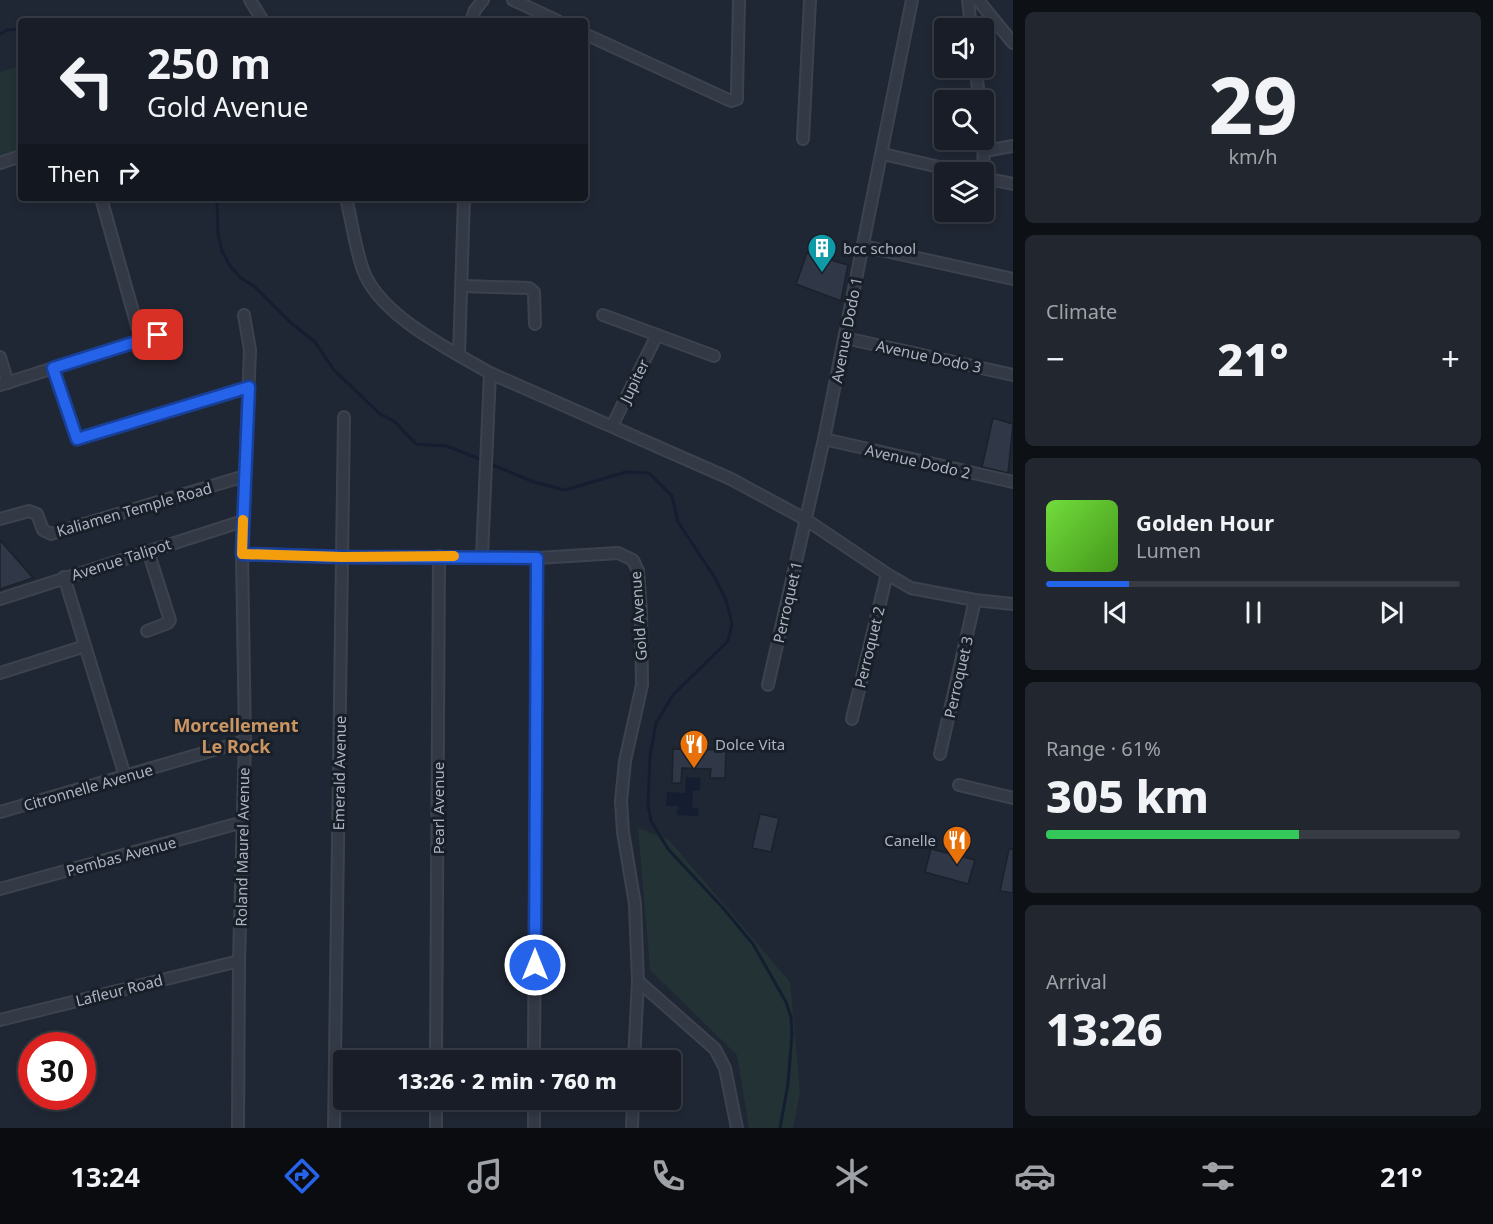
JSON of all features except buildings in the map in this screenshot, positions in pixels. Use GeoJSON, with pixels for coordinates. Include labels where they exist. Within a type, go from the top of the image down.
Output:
{"type":"FeatureCollection","features":[{"type":"Feature","properties":{"kind":"street"},"geometry":{"type":"LineString","coordinates":[[250,0],[261,18]]}},
{"type":"Feature","properties":{"kind":"street"},"geometry":{"type":"LineString","coordinates":[[472,18],[483,0]]}},
{"type":"Feature","properties":{"kind":"street"},"geometry":{"type":"LineString","coordinates":[[513,0],[552,18]]}},
{"type":"Feature","properties":{"kind":"street"},"geometry":{"type":"LineString","coordinates":[[588,35],[731,101],[737,99],[739,0]]}},
{"type":"Feature","properties":{"kind":"street"},"geometry":{"type":"LineString","coordinates":[[803,139],[810,0]]}},
{"type":"Feature","properties":{"kind":"street","name":"Avenue Dodo 1"},"geometry":{"type":"LineString","coordinates":[[805,519],[883,154],[912,0]]}},
{"type":"Feature","properties":{"kind":"street"},"geometry":{"type":"LineString","coordinates":[[961,0],[969,0],[970,18]]}},
{"type":"Feature","properties":{"kind":"street"},"geometry":{"type":"LineString","coordinates":[[978,0],[1013,43]]}},
{"type":"Feature","properties":{"kind":"street"},"geometry":{"type":"LineString","coordinates":[[994,145],[1013,146]]}},
{"type":"Feature","properties":{"kind":"street"},"geometry":{"type":"LineString","coordinates":[[883,154],[934,166]]}},
{"type":"Feature","properties":{"kind":"street"},"geometry":{"type":"LineString","coordinates":[[0,163],[18,157]]}},
{"type":"Feature","properties":{"kind":"street"},"geometry":{"type":"LineString","coordinates":[[994,180],[1013,184]]}},
{"type":"Feature","properties":{"kind":"street"},"geometry":{"type":"LineString","coordinates":[[102,201],[141,340]]}},
{"type":"Feature","properties":{"kind":"street"},"geometry":{"type":"LineString","coordinates":[[347,201],[364,272],[376,293],[394,314],[459,355],[490,373],[731,479],[805,519],[911,588],[975,600],[1013,603]]}},
{"type":"Feature","properties":{"kind":"street"},"geometry":{"type":"LineString","coordinates":[[459,355],[464,201]]}},
{"type":"Feature","properties":{"kind":"street"},"geometry":{"type":"LineString","coordinates":[[863,246],[1013,279]]}},
{"type":"Feature","properties":{"kind":"street"},"geometry":{"type":"LineString","coordinates":[[462,286],[529,288],[534,292],[535,324]]}},
{"type":"Feature","properties":{"kind":"street","name":"Roland Maurel Avenue"},"geometry":{"type":"LineString","coordinates":[[238,1128],[244,741],[242,554],[249,387],[249,343],[244,315]]}},
{"type":"Feature","properties":{"kind":"street"},"geometry":{"type":"LineString","coordinates":[[603,315],[714,356]]}},
{"type":"Feature","properties":{"kind":"street"},"geometry":{"type":"LineString","coordinates":[[0,357],[4,384],[176,329]]}},
{"type":"Feature","properties":{"kind":"street","name":"Jupiter"},"geometry":{"type":"LineString","coordinates":[[612,426],[657,335]]}},
{"type":"Feature","properties":{"kind":"street","name":"Avenue Dodo 3"},"geometry":{"type":"LineString","coordinates":[[845,338],[1013,375]]}},
{"type":"Feature","properties":{"kind":"street"},"geometry":{"type":"LineString","coordinates":[[53,368],[77,439],[249,387]]}},
{"type":"Feature","properties":{"kind":"street"},"geometry":{"type":"LineString","coordinates":[[482,556],[490,373]]}},
{"type":"Feature","properties":{"kind":"street","name":"Emerald Avenue"},"geometry":{"type":"LineString","coordinates":[[334,1128],[344,417]]}},
{"type":"Feature","properties":{"kind":"street","name":"Avenue Dodo 2"},"geometry":{"type":"LineString","coordinates":[[824,438],[1013,483]]}},
{"type":"Feature","properties":{"kind":"street","name":"Kaliamen Temple Road"},"geometry":{"type":"LineString","coordinates":[[0,519],[29,511],[37,514],[43,530],[51,534],[245,476]]}},
{"type":"Feature","properties":{"kind":"street","name":"Perroquet 1"},"geometry":{"type":"LineString","coordinates":[[768,685],[805,519]]}},
{"type":"Feature","properties":{"kind":"street","name":"Avenue Talipot"},"geometry":{"type":"LineString","coordinates":[[0,599],[243,521]]}},
{"type":"Feature","properties":{"kind":"street"},"geometry":{"type":"LineString","coordinates":[[147,631],[168,623],[170,620],[148,551]]}},
{"type":"Feature","properties":{"kind":"street","name":"Gold Avenue"},"geometry":{"type":"LineString","coordinates":[[242,554],[537,558],[618,553],[633,560],[638,571],[641,612],[642,685],[625,761],[621,801],[622,832],[635,904],[638,981],[635,1050]]}},
{"type":"Feature","properties":{"kind":"street","name":"Pearl Avenue"},"geometry":{"type":"LineString","coordinates":[[436,1050],[439,556]]}},
{"type":"Feature","properties":{"kind":"street"},"geometry":{"type":"LineString","coordinates":[[534,1050],[537,558]]}},
{"type":"Feature","properties":{"kind":"street","name":"Perroquet 2"},"geometry":{"type":"LineString","coordinates":[[852,719],[887,574]]}},
{"type":"Feature","properties":{"kind":"street"},"geometry":{"type":"LineString","coordinates":[[64,577],[125,776]]}},
{"type":"Feature","properties":{"kind":"street","name":"Perroquet 3"},"geometry":{"type":"LineString","coordinates":[[940,754],[975,600]]}},
{"type":"Feature","properties":{"kind":"street"},"geometry":{"type":"LineString","coordinates":[[0,673],[85,646]]}},
{"type":"Feature","properties":{"kind":"street","name":"Citronnelle Avenue"},"geometry":{"type":"LineString","coordinates":[[0,812],[244,741]]}},
{"type":"Feature","properties":{"kind":"street"},"geometry":{"type":"LineString","coordinates":[[959,785],[1013,798]]}},
{"type":"Feature","properties":{"kind":"street","name":"Pembas Avenue"},"geometry":{"type":"LineString","coordinates":[[0,889],[243,822]]}},
{"type":"Feature","properties":{"kind":"street","name":"Lafleur Road"},"geometry":{"type":"LineString","coordinates":[[0,1020],[239,961]]}},
{"type":"Feature","properties":{"kind":"street"},"geometry":{"type":"LineString","coordinates":[[638,981],[715,1049],[725,1068],[737,1128]]}},
{"type":"Feature","properties":{"kind":"street"},"geometry":{"type":"LineString","coordinates":[[436,1110],[436,1128]]}},
{"type":"Feature","properties":{"kind":"street"},"geometry":{"type":"LineString","coordinates":[[534,1110],[534,1128]]}},
{"type":"Feature","properties":{"kind":"street"},"geometry":{"type":"LineString","coordinates":[[632,1128],[633,1110]]}},
{"type":"Feature","properties":{"kind":"shaded area"},"geometry":{"type":"Polygon","coordinates":[[[18,67],[18,153],[0,159],[0,72],[18,67]]]}},
{"type":"Feature","properties":{"kind":"shaded area"},"geometry":{"type":"Polygon","coordinates":[[[638,828],[669,840],[790,982],[800,1092],[793,1128],[749,1128],[737,1055],[650,970],[638,828]]]}},
{"type":"Feature","properties":{"kind":"water"},"geometry":{"type":"Polygon","coordinates":[[[686,777],[701,778],[700,790],[693,791],[692,808],[699,808],[698,816],[677,815],[678,806],[666,806],[667,792],[685,793],[686,777]]]}},
{"type":"Feature","properties":{"kind":"waterway"},"geometry":{"type":"LineString","coordinates":[[0,34],[7,30],[18,29]]}},
{"type":"Feature","properties":{"kind":"waterway"},"geometry":{"type":"LineString","coordinates":[[217,201],[218,235],[222,251],[230,266],[315,342],[334,370],[380,414],[394,421],[416,444],[447,446],[482,460]]}},
{"type":"Feature","properties":{"kind":"waterway"},"geometry":{"type":"LineString","coordinates":[[488,463],[534,482],[565,490],[626,472],[649,473],[672,496],[678,522],[715,578],[726,600],[732,624],[728,641],[673,695],[656,723],[650,756],[648,805],[651,821],[668,849],[753,944],[786,1002],[791,1017],[792,1034],[788,1084],[780,1128]]}},
{"type":"Feature","properties":{"kind":"slow traffic"},"geometry":{"type":"LineString","coordinates":[[243,520],[242,554],[342,557],[454,556]]}},
{"type":"Feature","properties":{"kind":"place","name":"bcc school"},"geometry":{"type":"Point","coordinates":[822,274]}},
{"type":"Feature","properties":{"kind":"place","name":"Dolce Vita"},"geometry":{"type":"Point","coordinates":[694,770]}},
{"type":"Feature","properties":{"kind":"place","name":"Canelle"},"geometry":{"type":"Point","coordinates":[957,866]}},
{"type":"Feature","properties":{"kind":"district","name":"Morcellement Le Rock"},"geometry":{"type":"Point","coordinates":[236,735]}},
{"type":"Feature","properties":{"kind":"route"},"geometry":{"type":"LineString","coordinates":[[158,335],[53,368],[77,439],[249,387],[242,554],[537,558],[535,965]]}}]}
